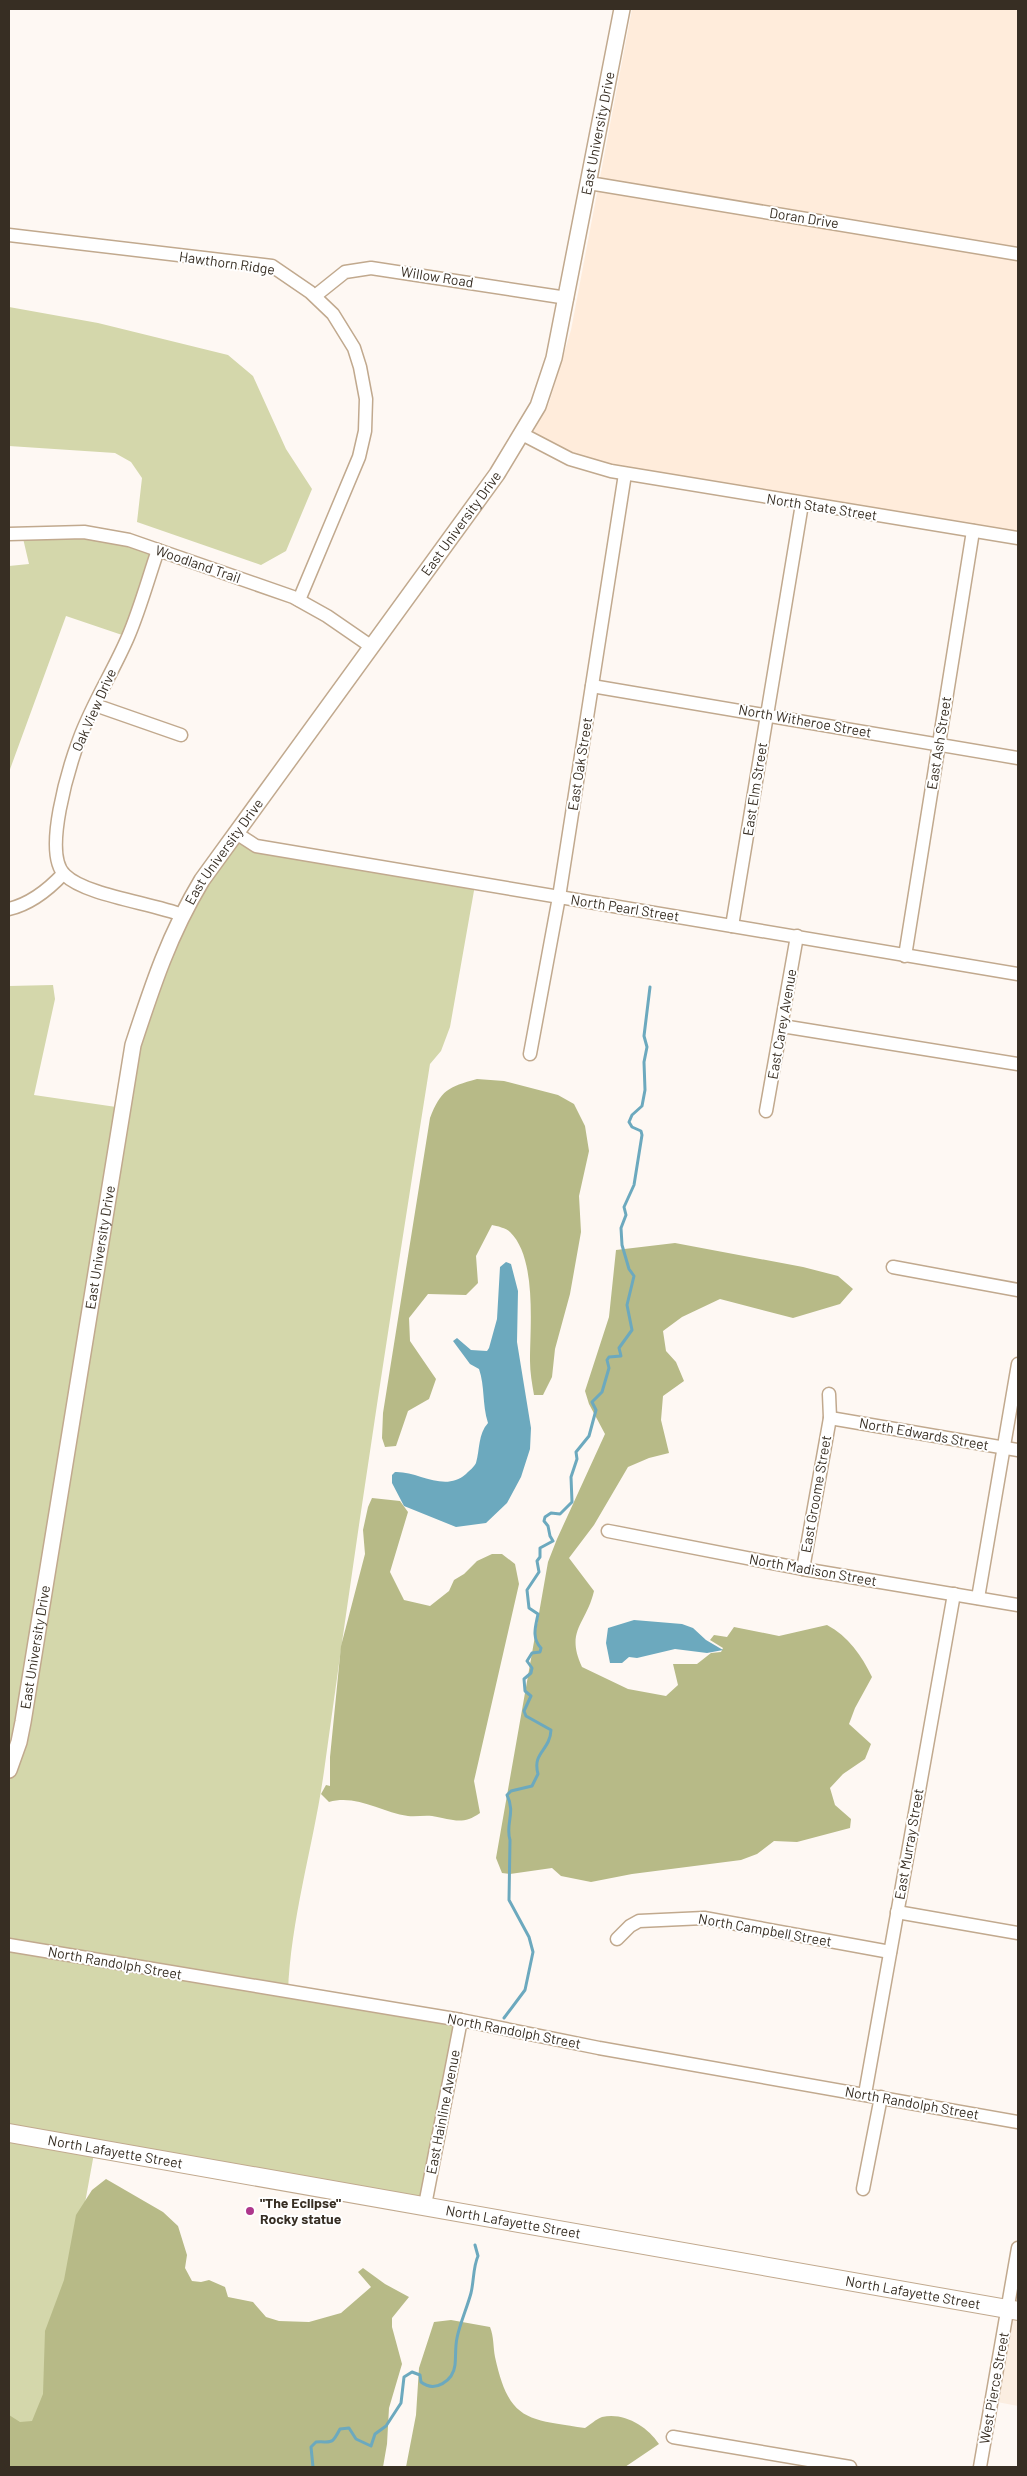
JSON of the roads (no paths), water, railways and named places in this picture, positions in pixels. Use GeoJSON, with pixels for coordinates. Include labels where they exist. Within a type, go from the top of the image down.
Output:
{"type":"FeatureCollection","features":[{"type":"Feature","properties":{"kind":"highway","name":"North Lafayette Street"},"geometry":{"type":"LineString","coordinates":[[9,2133],[425,2204],[556,2230],[1013,2310]]}},
{"type":"Feature","properties":{"kind":"main road","name":"East University Drive"},"geometry":{"type":"LineString","coordinates":[[9,1770],[19,1742],[30,1685],[134,1045],[157,971],[182,916],[202,880],[497,474],[538,406],[549,376],[567,298],[622,9]]}},
{"type":"Feature","properties":{"kind":"street","name":"Doran Drive"},"geometry":{"type":"LineString","coordinates":[[589,183],[1018,254]]}},
{"type":"Feature","properties":{"kind":"street","name":"Hawthorn Ridge"},"geometry":{"type":"LineString","coordinates":[[9,235],[272,266],[279,269],[315,296],[334,314],[354,348],[364,383],[366,421],[359,457],[299,600]]}},
{"type":"Feature","properties":{"kind":"street","name":"Willow Road"},"geometry":{"type":"LineString","coordinates":[[315,296],[333,279],[344,272],[371,268],[567,298]]}},
{"type":"Feature","properties":{"kind":"street","name":"North State Street"},"geometry":{"type":"LineString","coordinates":[[522,434],[570,459],[597,468],[625,474],[1018,538]]}},
{"type":"Feature","properties":{"kind":"street","name":"East Oak Street"},"geometry":{"type":"LineString","coordinates":[[530,1054],[559,897],[625,474]]}},
{"type":"Feature","properties":{"kind":"street","name":"East Elm Street"},"geometry":{"type":"LineString","coordinates":[[732,926],[802,504]]}},
{"type":"Feature","properties":{"kind":"street","name":"East Ash Street"},"geometry":{"type":"LineString","coordinates":[[905,956],[974,531]]}},
{"type":"Feature","properties":{"kind":"street","name":"Woodland Trail"},"geometry":{"type":"LineString","coordinates":[[9,534],[84,532],[122,538],[299,600],[372,647]]}},
{"type":"Feature","properties":{"kind":"street","name":"Oak View Drive"},"geometry":{"type":"LineString","coordinates":[[63,874],[56,858],[55,840],[75,754],[95,705],[128,637],[158,550]]}},
{"type":"Feature","properties":{"kind":"street","name":"North Witheroe Street"},"geometry":{"type":"LineString","coordinates":[[592,686],[767,714],[1018,758]]}},
{"type":"Feature","properties":{"kind":"street"},"geometry":{"type":"LineString","coordinates":[[95,705],[181,735]]}},
{"type":"Feature","properties":{"kind":"street","name":"North Pearl Street"},"geometry":{"type":"LineString","coordinates":[[236,833],[256,846],[475,885],[797,936],[1018,974]]}},
{"type":"Feature","properties":{"kind":"street"},"geometry":{"type":"LineString","coordinates":[[9,909],[32,899],[63,874],[78,886],[165,908],[182,916]]}},
{"type":"Feature","properties":{"kind":"street","name":"East Carey Avenue"},"geometry":{"type":"LineString","coordinates":[[766,1112],[797,936]]}},
{"type":"Feature","properties":{"kind":"street"},"geometry":{"type":"LineString","coordinates":[[782,1026],[1018,1064]]}},
{"type":"Feature","properties":{"kind":"street"},"geometry":{"type":"LineString","coordinates":[[893,1267],[1018,1290]]}},
{"type":"Feature","properties":{"kind":"street"},"geometry":{"type":"LineString","coordinates":[[978,1598],[1018,1364]]}},
{"type":"Feature","properties":{"kind":"street","name":"East Groome Street"},"geometry":{"type":"LineString","coordinates":[[803,1569],[830,1418],[829,1394]]}},
{"type":"Feature","properties":{"kind":"street","name":"North Edwards Street"},"geometry":{"type":"LineString","coordinates":[[830,1418],[1018,1450]]}},
{"type":"Feature","properties":{"kind":"street","name":"North Madison Street"},"geometry":{"type":"LineString","coordinates":[[608,1531],[803,1569],[1018,1606]]}},
{"type":"Feature","properties":{"kind":"street","name":"East Murray Street"},"geometry":{"type":"LineString","coordinates":[[864,2094],[954,1594]]}},
{"type":"Feature","properties":{"kind":"street"},"geometry":{"type":"LineString","coordinates":[[897,1912],[1018,1933]]}},
{"type":"Feature","properties":{"kind":"street","name":"North Campbell Street"},"geometry":{"type":"LineString","coordinates":[[617,1939],[630,1926],[639,1922],[704,1918],[890,1952]]}},
{"type":"Feature","properties":{"kind":"street","name":"North Randolph Street"},"geometry":{"type":"LineString","coordinates":[[9,1945],[462,2020],[614,2051],[1018,2122]]}},
{"type":"Feature","properties":{"kind":"street","name":"East Hainline Avenue"},"geometry":{"type":"LineString","coordinates":[[425,2204],[462,2020]]}},
{"type":"Feature","properties":{"kind":"street"},"geometry":{"type":"LineString","coordinates":[[863,2188],[882,2097]]}},
{"type":"Feature","properties":{"kind":"street","name":"West Pierce Street"},"geometry":{"type":"LineString","coordinates":[[980,2467],[1013,2310],[1018,2248]]}},
{"type":"Feature","properties":{"kind":"street"},"geometry":{"type":"LineString","coordinates":[[673,2437],[850,2467]]}},
{"type":"Feature","properties":{"kind":"water"},"geometry":{"type":"Polygon","coordinates":[[[506,1262],[511,1264],[518,1291],[517,1342],[531,1428],[530,1449],[521,1477],[507,1503],[486,1523],[456,1527],[404,1506],[392,1483],[392,1475],[395,1472],[404,1473],[431,1480],[449,1482],[466,1474],[476,1463],[481,1437],[488,1423],[482,1382],[479,1369],[470,1364],[453,1341],[457,1338],[471,1350],[487,1351],[497,1319],[500,1267],[506,1262]]]}},
{"type":"Feature","properties":{"kind":"water"},"geometry":{"type":"Polygon","coordinates":[[[634,1620],[682,1624],[693,1628],[706,1640],[723,1650],[707,1653],[675,1649],[637,1658],[629,1657],[622,1663],[610,1663],[606,1643],[608,1628],[634,1620]]]}},
{"type":"Feature","properties":{"kind":"waterway"},"geometry":{"type":"LineString","coordinates":[[504,2018],[525,1990],[533,1952],[529,1937],[509,1900],[509,1829],[511,1807],[507,1795],[511,1791],[532,1786],[538,1774],[537,1761],[548,1743],[551,1730],[526,1716],[524,1711],[531,1696],[525,1691],[524,1679],[531,1673],[532,1668],[527,1661],[532,1653],[540,1652],[541,1648],[535,1636],[538,1614],[529,1608],[527,1590],[539,1572],[537,1561],[540,1557],[540,1548],[553,1541],[548,1526],[544,1521],[545,1517],[551,1513],[560,1514],[572,1502],[571,1477],[577,1459],[576,1452],[589,1436],[596,1410],[592,1402],[602,1392],[609,1368],[607,1360],[609,1357],[621,1356],[619,1348],[632,1330],[627,1305],[634,1276],[629,1269],[622,1245],[621,1228],[626,1215],[624,1207],[634,1185],[642,1135],[641,1131],[632,1127],[629,1122],[632,1115],[642,1106],[645,1090],[644,1062],[647,1047],[644,1036],[650,987]]}},
{"type":"Feature","properties":{"kind":"waterway"},"geometry":{"type":"LineString","coordinates":[[313,2467],[311,2447],[316,2442],[331,2442],[340,2429],[349,2428],[356,2439],[371,2446],[375,2434],[386,2426],[401,2403],[404,2377],[412,2372],[420,2375],[421,2382],[426,2385],[437,2386],[451,2376],[455,2365],[457,2338],[471,2293],[478,2256],[475,2245]]}},
{"type":"Feature","properties":{"kind":"place","name":"\"The Eclipse\" Rocky statue"},"geometry":{"type":"Point","coordinates":[250,2211]}}]}
